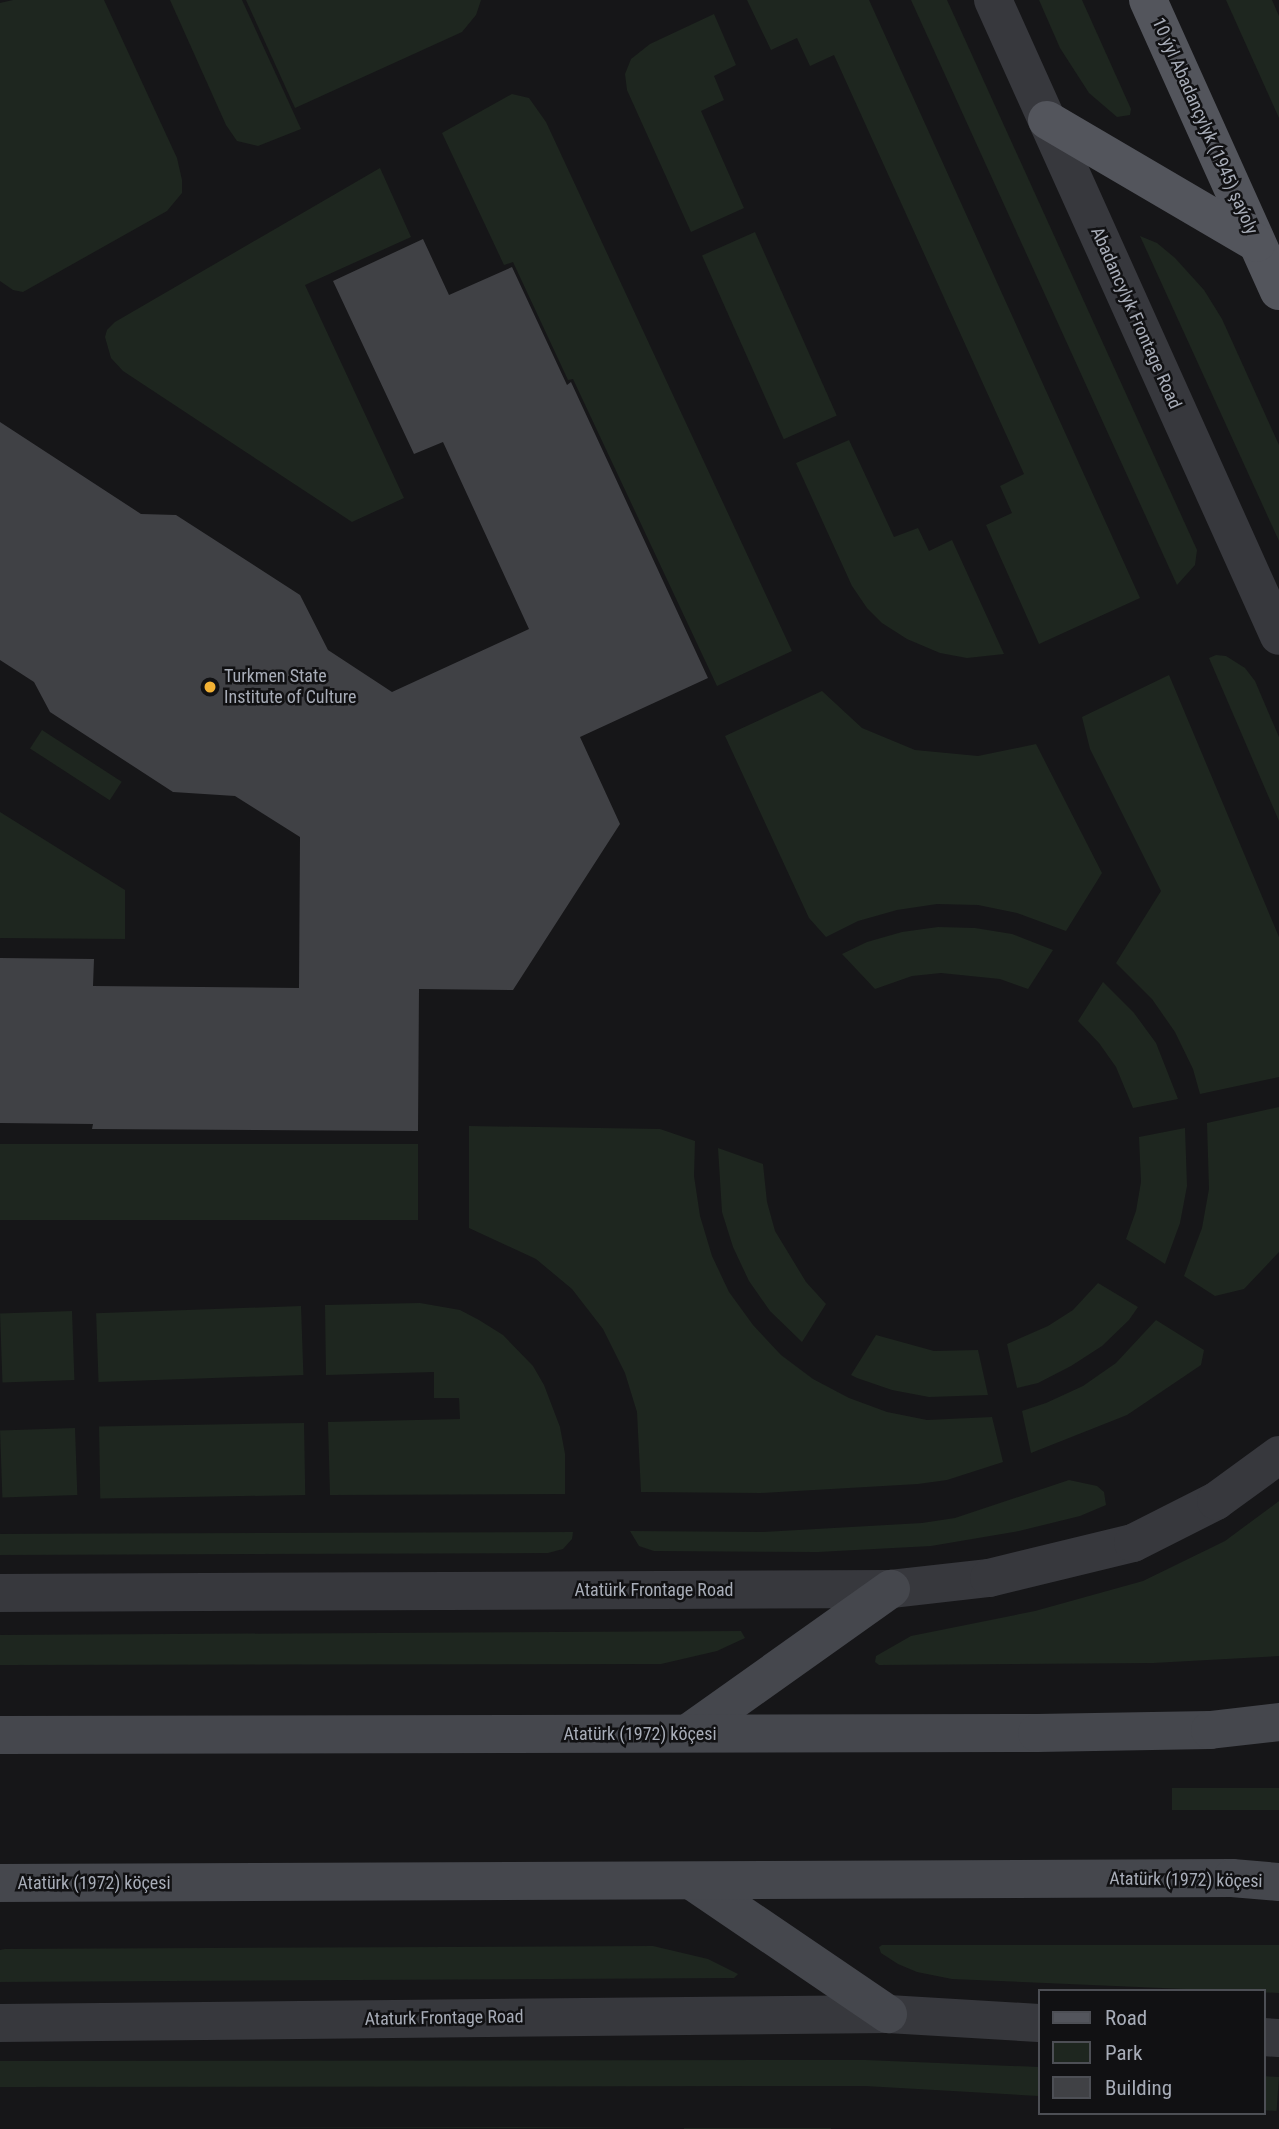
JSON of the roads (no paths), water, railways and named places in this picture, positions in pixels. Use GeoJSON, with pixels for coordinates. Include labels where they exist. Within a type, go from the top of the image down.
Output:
{"type":"FeatureCollection","features":[{"type":"Feature","properties":{"kind":"main road","name":"10 ýyl Abadançylyk (1945) şaýoly"},"geometry":{"type":"LineString","coordinates":[[1148,0],[1279,291]]}},
{"type":"Feature","properties":{"kind":"main road"},"geometry":{"type":"LineString","coordinates":[[1047,120],[1257,243]]}},
{"type":"Feature","properties":{"kind":"main road"},"geometry":{"type":"LineString","coordinates":[[688,1734],[891,1589]]}},
{"type":"Feature","properties":{"kind":"main road","name":"Atatürk (1972) köçesi"},"geometry":{"type":"LineString","coordinates":[[4,1732],[1064,1733],[1210,1730],[1279,1722]]}},
{"type":"Feature","properties":{"kind":"main road","name":"Atatürk (1972) köçesi"},"geometry":{"type":"LineString","coordinates":[[4,1886],[1232,1878],[1279,1882]]}},
{"type":"Feature","properties":{"kind":"main road"},"geometry":{"type":"LineString","coordinates":[[692,1881],[888,2014]]}},
{"type":"Feature","properties":{"kind":"street","name":"Abadancylyk Frontage Road"},"geometry":{"type":"LineString","coordinates":[[993,0],[1279,636]]}},
{"type":"Feature","properties":{"kind":"street","name":"Atatürk Frontage Road"},"geometry":{"type":"LineString","coordinates":[[0,1592],[891,1589],[989,1577],[1133,1543],[1216,1502],[1279,1455]]}},
{"type":"Feature","properties":{"kind":"street","name":"Ataturk Frontage Road"},"geometry":{"type":"LineString","coordinates":[[0,2023],[888,2014],[1038,2023]]}},
{"type":"Feature","properties":{"kind":"place","name":"Turkmen State Institute of Culture"},"geometry":{"type":"Point","coordinates":[210,687]}}]}
